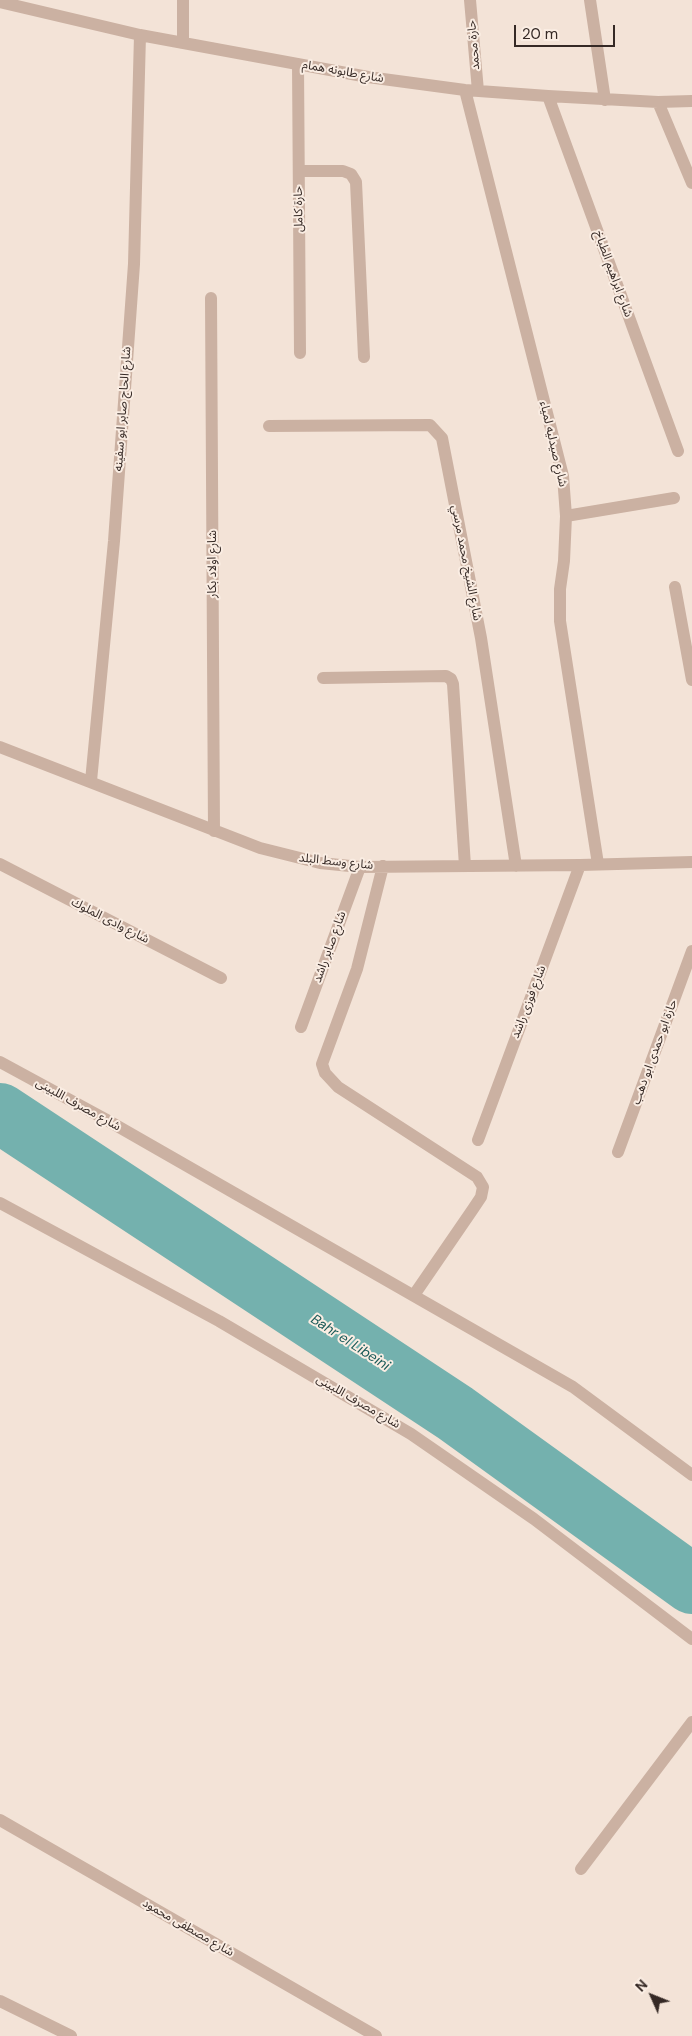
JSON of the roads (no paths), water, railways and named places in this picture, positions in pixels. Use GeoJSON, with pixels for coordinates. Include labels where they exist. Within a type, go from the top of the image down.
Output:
{"type":"FeatureCollection","features":[{"type":"Feature","properties":{"kind":"street"},"geometry":{"type":"LineString","coordinates":[[183,0],[183,43]]}},
{"type":"Feature","properties":{"kind":"street","name":"حارة محمد"},"geometry":{"type":"LineString","coordinates":[[470,0],[471,90]]}},
{"type":"Feature","properties":{"kind":"street"},"geometry":{"type":"LineString","coordinates":[[590,0],[605,100]]}},
{"type":"Feature","properties":{"kind":"street","name":"شارع طابونه همام"},"geometry":{"type":"LineString","coordinates":[[0,2],[140,35],[368,77],[471,90],[548,96],[658,102],[692,101]]}},
{"type":"Feature","properties":{"kind":"street","name":"شارع الحاج صابر ابو سفينه"},"geometry":{"type":"LineString","coordinates":[[91,781],[114,541],[134,264],[140,35]]}},
{"type":"Feature","properties":{"kind":"street","name":"حارة كامل"},"geometry":{"type":"LineString","coordinates":[[298,64],[300,353]]}},
{"type":"Feature","properties":{"kind":"street","name":"شارع صيدليه لمياء"},"geometry":{"type":"LineString","coordinates":[[471,90],[563,476],[566,516],[564,561],[560,589],[560,621],[598,864]]}},
{"type":"Feature","properties":{"kind":"street","name":"شارع ابراهيم الطباخ"},"geometry":{"type":"LineString","coordinates":[[548,96],[678,451]]}},
{"type":"Feature","properties":{"kind":"street"},"geometry":{"type":"LineString","coordinates":[[658,102],[692,182]]}},
{"type":"Feature","properties":{"kind":"street"},"geometry":{"type":"LineString","coordinates":[[298,171],[343,171],[351,174],[356,182],[364,357]]}},
{"type":"Feature","properties":{"kind":"street","name":"شارع اولاد بكار"},"geometry":{"type":"LineString","coordinates":[[211,298],[214,831]]}},
{"type":"Feature","properties":{"kind":"street","name":"شارع الشيخ محمد مرسي"},"geometry":{"type":"LineString","coordinates":[[269,426],[430,424],[442,438],[481,638],[516,866]]}},
{"type":"Feature","properties":{"kind":"street"},"geometry":{"type":"LineString","coordinates":[[566,516],[674,498]]}},
{"type":"Feature","properties":{"kind":"street"},"geometry":{"type":"LineString","coordinates":[[675,587],[692,680]]}},
{"type":"Feature","properties":{"kind":"street"},"geometry":{"type":"LineString","coordinates":[[323,678],[446,676],[451,679],[453,684],[465,866]]}},
{"type":"Feature","properties":{"kind":"street","name":"شارع وسط البلد"},"geometry":{"type":"LineString","coordinates":[[0,747],[91,781],[214,831],[290,857],[320,863],[360,867],[692,862]]}},
{"type":"Feature","properties":{"kind":"street","name":"شارع وادى الملوك"},"geometry":{"type":"LineString","coordinates":[[0,864],[220,978]]}},
{"type":"Feature","properties":{"kind":"street","name":"شارع فوزى راشد"},"geometry":{"type":"LineString","coordinates":[[478,1140],[580,865]]}},
{"type":"Feature","properties":{"kind":"street"},"geometry":{"type":"LineString","coordinates":[[383,866],[357,969],[322,1064],[325,1073],[338,1087],[477,1177],[483,1188],[481,1197],[414,1295]]}},
{"type":"Feature","properties":{"kind":"street","name":"شارع صابر راشد"},"geometry":{"type":"LineString","coordinates":[[301,1027],[360,867]]}},
{"type":"Feature","properties":{"kind":"street","name":"حارة ابو حمدى ابو دهب"},"geometry":{"type":"LineString","coordinates":[[618,1152],[692,951]]}},
{"type":"Feature","properties":{"kind":"street","name":"شارع مصرف اللبينى"},"geometry":{"type":"LineString","coordinates":[[0,1062],[414,1295],[573,1387],[692,1475]]}},
{"type":"Feature","properties":{"kind":"street","name":"شارع مصرف اللبينى"},"geometry":{"type":"LineString","coordinates":[[0,1203],[219,1321],[411,1434],[534,1519],[692,1638]]}},
{"type":"Feature","properties":{"kind":"street"},"geometry":{"type":"LineString","coordinates":[[580,1869],[692,1722]]}},
{"type":"Feature","properties":{"kind":"street","name":"شارع مصطفى محمود"},"geometry":{"type":"LineString","coordinates":[[0,1820],[376,2036]]}},
{"type":"Feature","properties":{"kind":"street"},"geometry":{"type":"LineString","coordinates":[[0,2001],[71,2036]]}},
{"type":"Feature","properties":{"kind":"waterway","name":"Bahr el Libeini"},"geometry":{"type":"LineString","coordinates":[[0,1113],[455,1413],[692,1584]]}}]}
